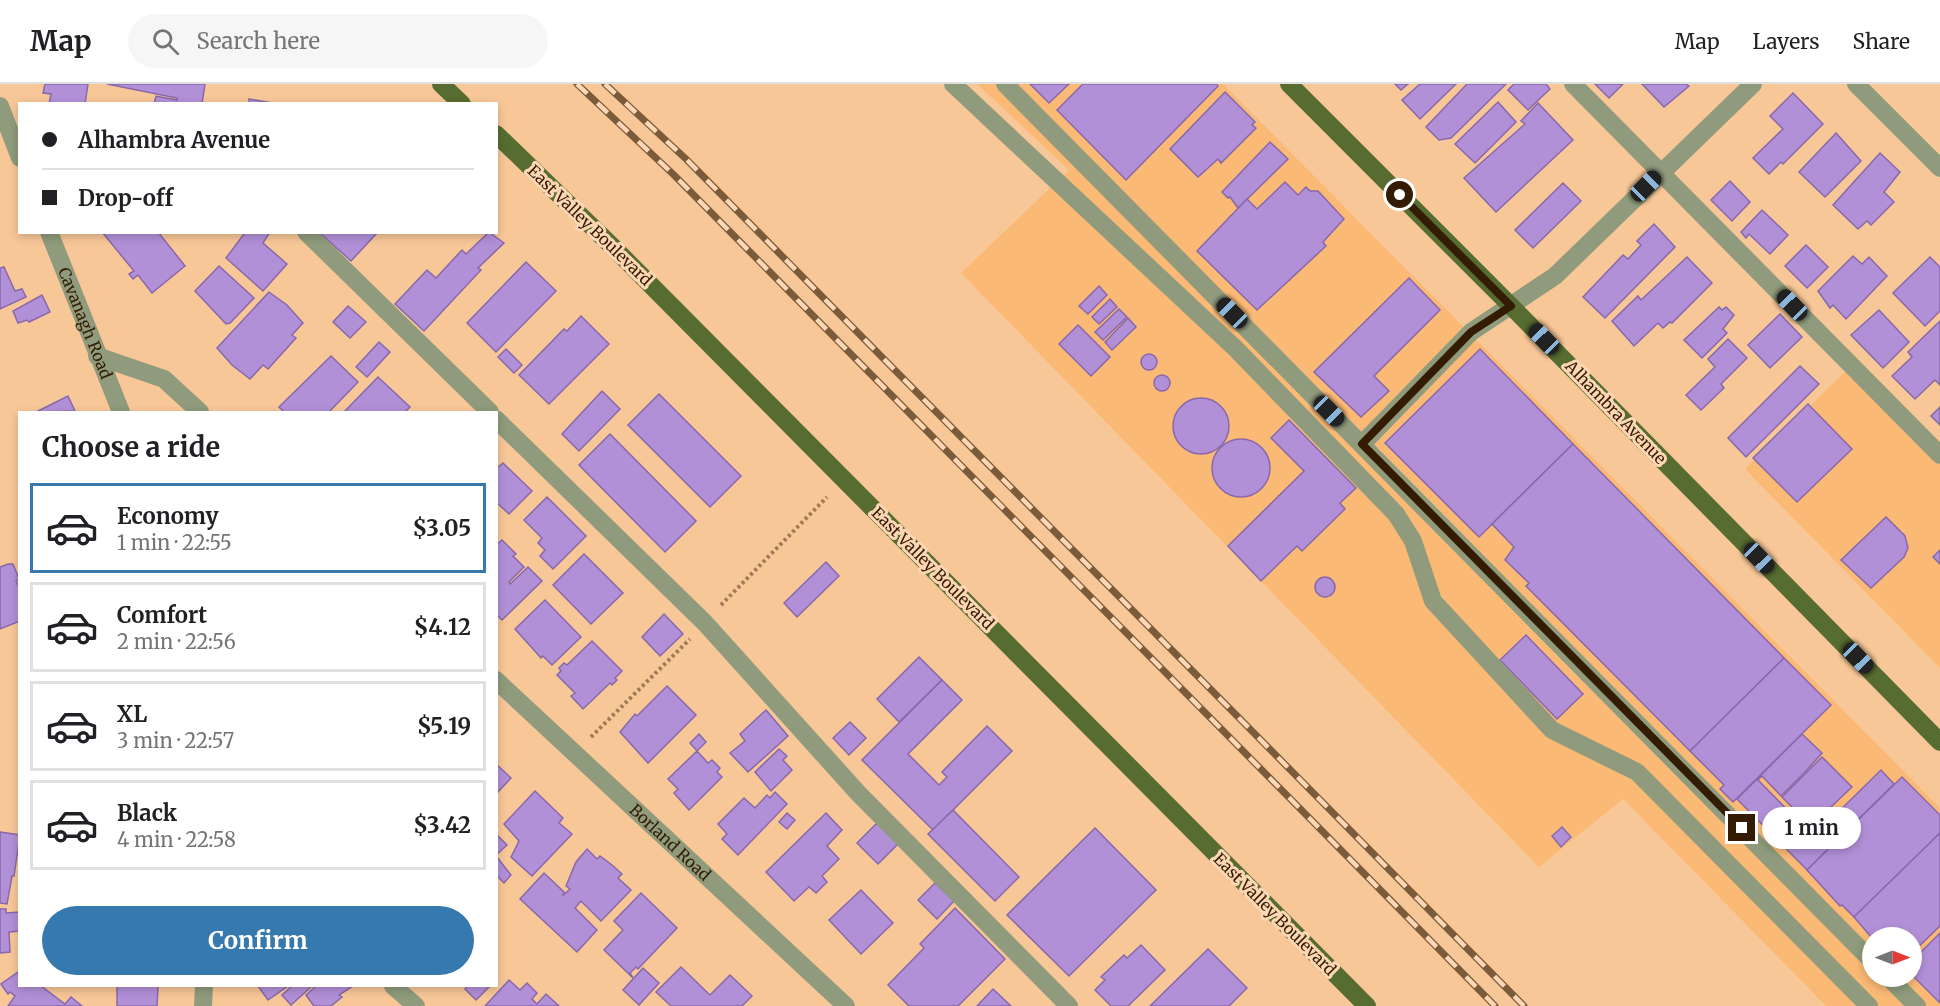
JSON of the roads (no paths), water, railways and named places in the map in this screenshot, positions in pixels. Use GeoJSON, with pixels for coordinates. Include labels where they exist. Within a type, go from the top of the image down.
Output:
{"type":"FeatureCollection","features":[{"type":"Feature","properties":{"kind":"main road"},"geometry":{"type":"LineString","coordinates":[[441,84],[460,102]]}},
{"type":"Feature","properties":{"kind":"main road","name":"Alhambra Avenue"},"geometry":{"type":"LineString","coordinates":[[1289,84],[1940,742]]}},
{"type":"Feature","properties":{"kind":"main road","name":"East Valley Boulevard"},"geometry":{"type":"LineString","coordinates":[[498,136],[614,248],[1366,1006]]}},
{"type":"Feature","properties":{"kind":"street"},"geometry":{"type":"LineString","coordinates":[[953,84],[1235,348],[1396,513],[1413,541],[1433,601],[1552,730],[1637,772],[1869,1006]]}},
{"type":"Feature","properties":{"kind":"street"},"geometry":{"type":"LineString","coordinates":[[1005,84],[1862,951]]}},
{"type":"Feature","properties":{"kind":"street"},"geometry":{"type":"LineString","coordinates":[[1573,84],[1940,455]]}},
{"type":"Feature","properties":{"kind":"street"},"geometry":{"type":"LineString","coordinates":[[1362,444],[1471,332],[1555,276],[1753,84]]}},
{"type":"Feature","properties":{"kind":"street"},"geometry":{"type":"LineString","coordinates":[[1856,84],[1940,168]]}},
{"type":"Feature","properties":{"kind":"street"},"geometry":{"type":"LineString","coordinates":[[0,106],[18,153]]}},
{"type":"Feature","properties":{"kind":"street","name":"Cavanagh Road"},"geometry":{"type":"LineString","coordinates":[[50,234],[121,411]]}},
{"type":"Feature","properties":{"kind":"street"},"geometry":{"type":"LineString","coordinates":[[308,234],[489,411]]}},
{"type":"Feature","properties":{"kind":"street"},"geometry":{"type":"LineString","coordinates":[[97,356],[164,379],[199,411]]}},
{"type":"Feature","properties":{"kind":"street"},"geometry":{"type":"LineString","coordinates":[[498,420],[705,623],[858,793],[1069,1006]]}},
{"type":"Feature","properties":{"kind":"street","name":"Borland Road"},"geometry":{"type":"LineString","coordinates":[[498,682],[576,752],[846,1006]]}},
{"type":"Feature","properties":{"kind":"street"},"geometry":{"type":"LineString","coordinates":[[203,1006],[204,987]]}},
{"type":"Feature","properties":{"kind":"street"},"geometry":{"type":"LineString","coordinates":[[394,987],[416,1006]]}},
{"type":"Feature","properties":{"kind":"street"},"geometry":{"type":"LineString","coordinates":[[1898,987],[1917,1006]]}},
{"type":"Feature","properties":{"kind":"railway"},"geometry":{"type":"LineString","coordinates":[[577,84],[674,175],[1495,1006]]}},
{"type":"Feature","properties":{"kind":"railway"},"geometry":{"type":"LineString","coordinates":[[605,84],[686,159],[1524,1006]]}}]}
